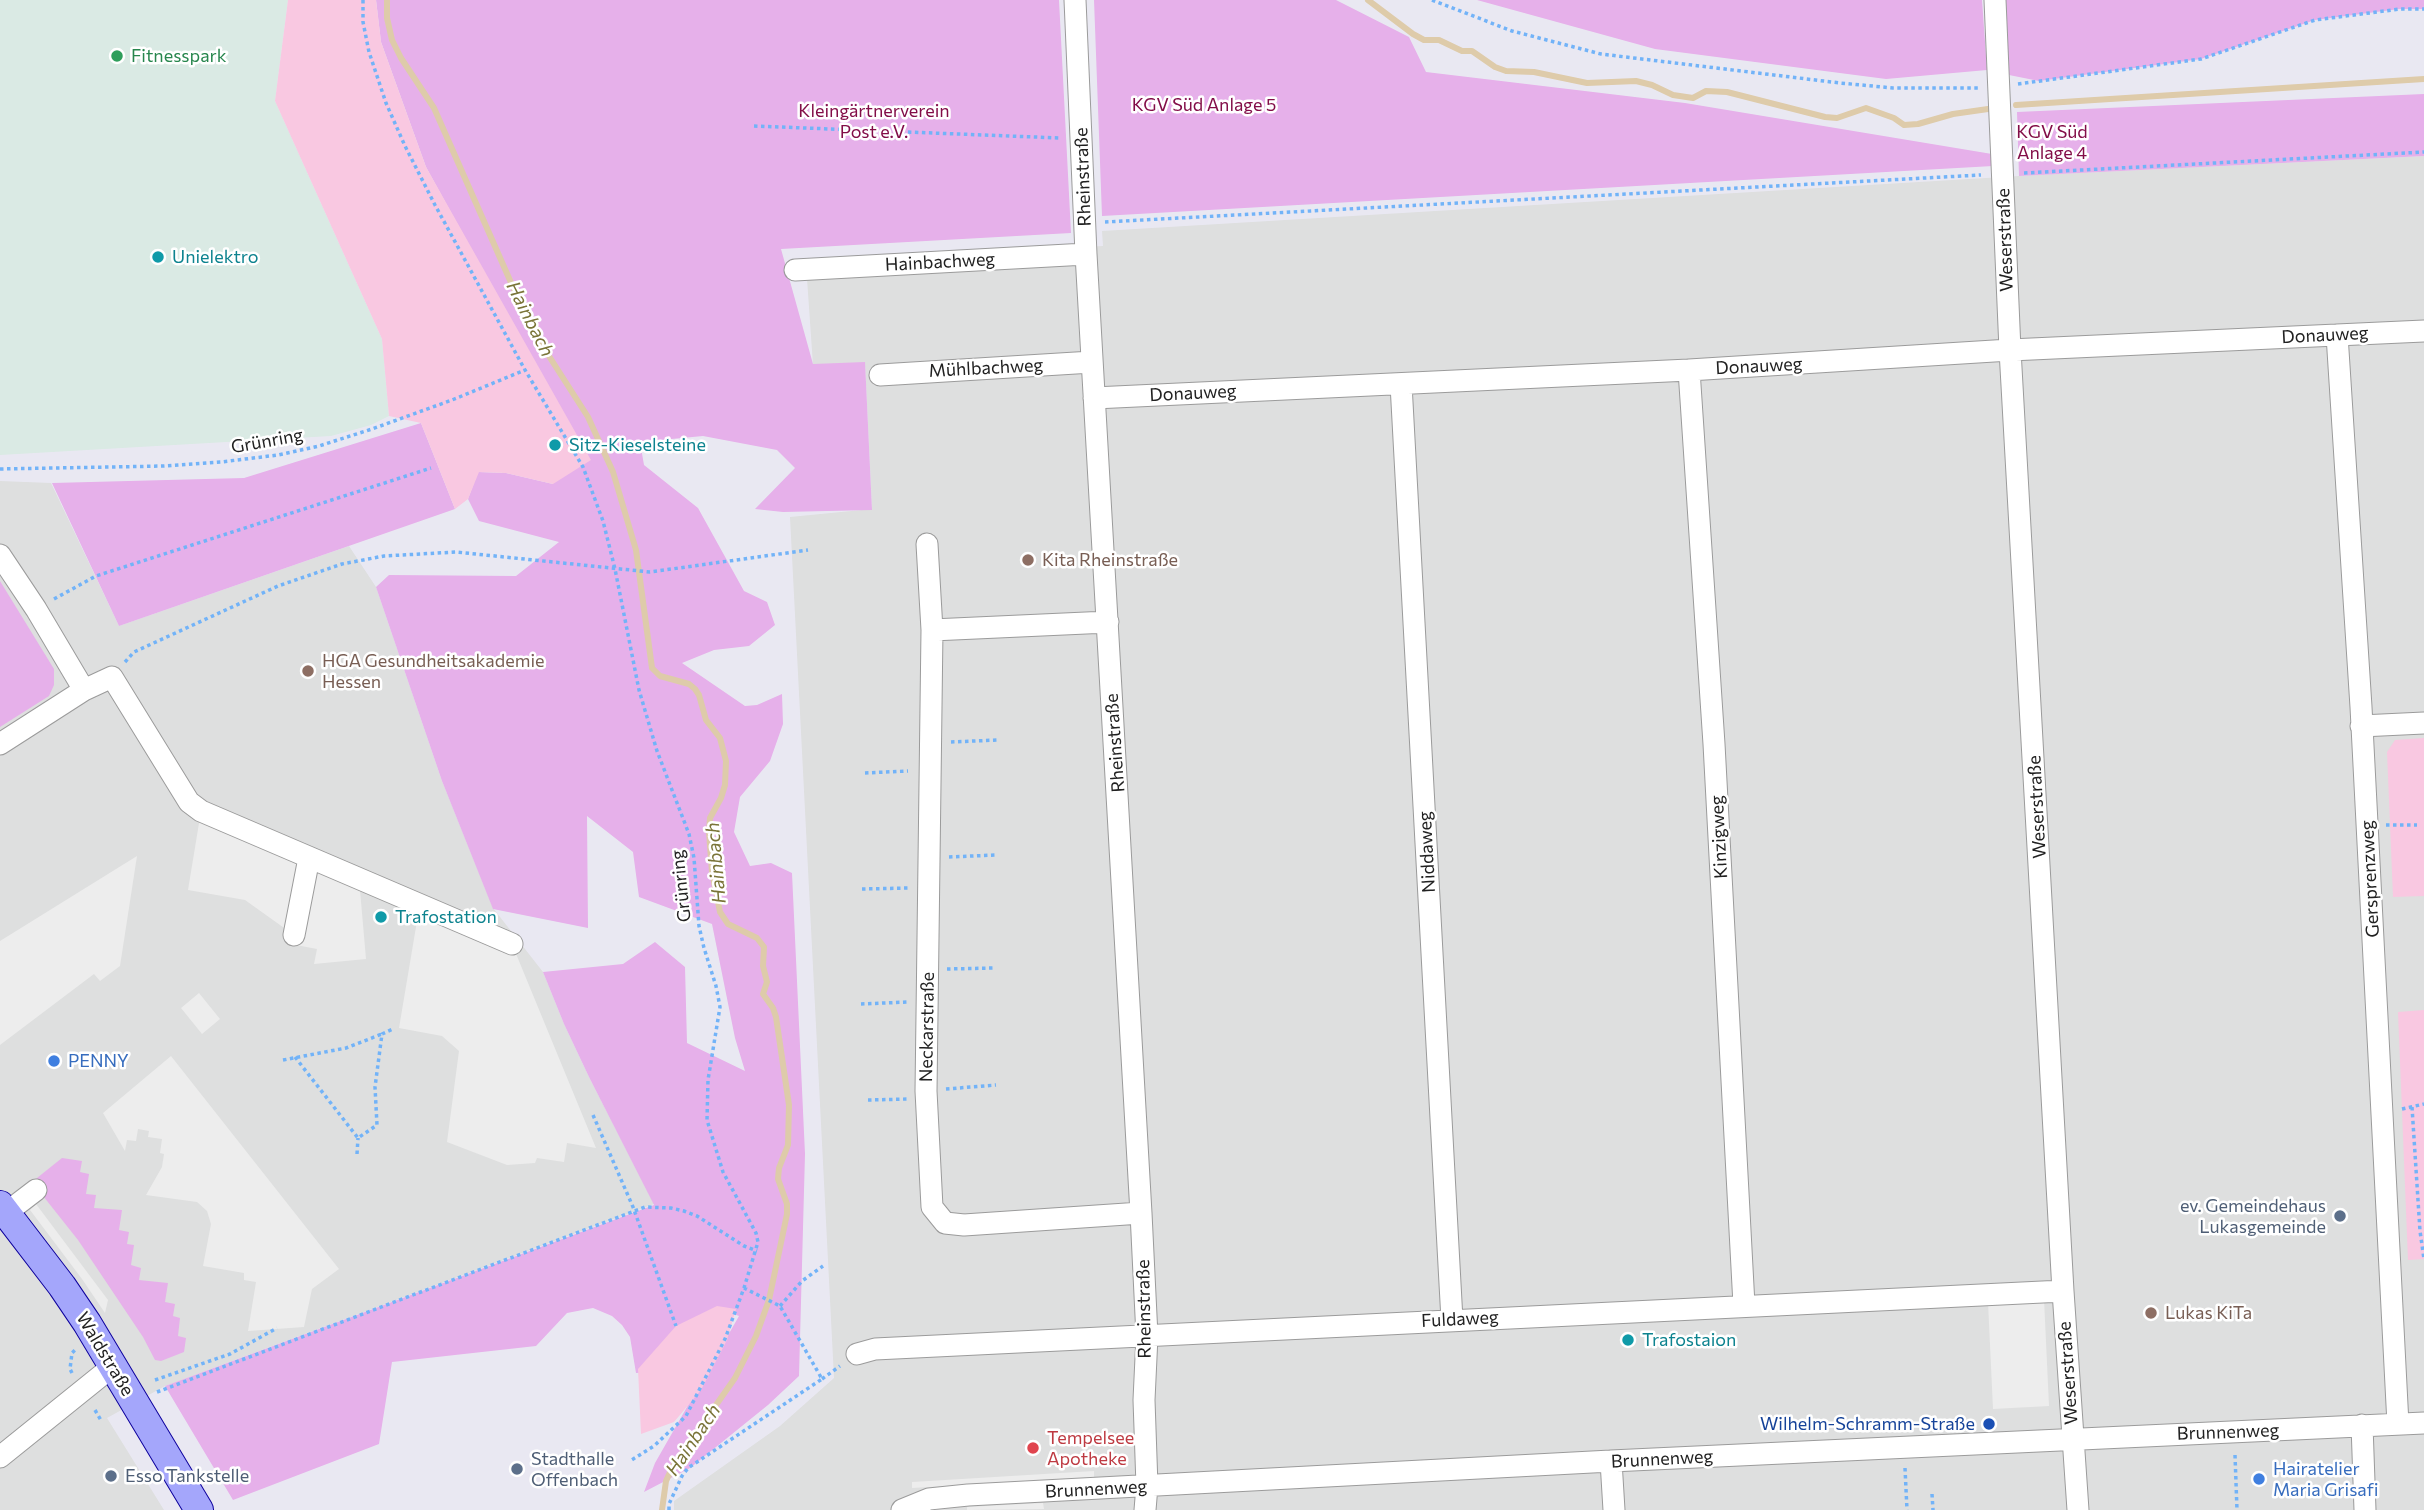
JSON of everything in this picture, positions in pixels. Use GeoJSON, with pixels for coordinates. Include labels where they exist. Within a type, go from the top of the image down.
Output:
{"type":"FeatureCollection","features":[{"type":"Feature","properties":{"kind":"main road","name":"Waldstraße"},"geometry":{"type":"LineString","coordinates":[[3,1209],[69,1296],[199,1510]]}},
{"type":"Feature","properties":{"kind":"street","name":"Rheinstraße"},"geometry":{"type":"LineString","coordinates":[[1075,0],[1084,223],[1147,1336],[1144,1400],[1147,1486],[1145,1510]]}},
{"type":"Feature","properties":{"kind":"street","name":"Weserstraße"},"geometry":{"type":"LineString","coordinates":[[1995,0],[2010,350],[2072,1439]]}},
{"type":"Feature","properties":{"kind":"street","name":"Hainbachweg"},"geometry":{"type":"LineString","coordinates":[[795,270],[1086,254]]}},
{"type":"Feature","properties":{"kind":"street","name":"Donauweg"},"geometry":{"type":"LineString","coordinates":[[1094,398],[2424,331]]}},
{"type":"Feature","properties":{"kind":"street","name":"Gersprenzweg"},"geometry":{"type":"LineString","coordinates":[[2337,335],[2367,826],[2398,1424]]}},
{"type":"Feature","properties":{"kind":"street","name":"Mühlbachweg"},"geometry":{"type":"LineString","coordinates":[[880,375],[1092,362]]}},
{"type":"Feature","properties":{"kind":"street","name":"Kinzigweg"},"geometry":{"type":"LineString","coordinates":[[1689,370],[1714,744],[1744,1305]]}},
{"type":"Feature","properties":{"kind":"street","name":"Niddaweg"},"geometry":{"type":"LineString","coordinates":[[1401,384],[1452,1320]]}},
{"type":"Feature","properties":{"kind":"street","name":"Neckarstraße"},"geometry":{"type":"LineString","coordinates":[[927,544],[932,630],[926,1094],[932,1207],[945,1223],[964,1225],[1141,1213]]}},
{"type":"Feature","properties":{"kind":"street"},"geometry":{"type":"LineString","coordinates":[[0,555],[84,690]]}},
{"type":"Feature","properties":{"kind":"street"},"geometry":{"type":"LineString","coordinates":[[932,630],[1108,622]]}},
{"type":"Feature","properties":{"kind":"street"},"geometry":{"type":"LineString","coordinates":[[0,744],[84,690],[112,677],[189,802],[201,811],[512,944]]}},
{"type":"Feature","properties":{"kind":"street"},"geometry":{"type":"LineString","coordinates":[[2361,726],[2424,723]]}},
{"type":"Feature","properties":{"kind":"street"},"geometry":{"type":"LineString","coordinates":[[294,935],[310,858]]}},
{"type":"Feature","properties":{"kind":"street"},"geometry":{"type":"LineString","coordinates":[[3,1209],[36,1190]]}},
{"type":"Feature","properties":{"kind":"street","name":"Fuldaweg"},"geometry":{"type":"LineString","coordinates":[[857,1354],[875,1349],[2063,1291]]}},
{"type":"Feature","properties":{"kind":"street"},"geometry":{"type":"LineString","coordinates":[[0,1457],[113,1367]]}},
{"type":"Feature","properties":{"kind":"street","name":"Brunnenweg"},"geometry":{"type":"LineString","coordinates":[[902,1510],[941,1497],[1611,1461],[2424,1423]]}},
{"type":"Feature","properties":{"kind":"street"},"geometry":{"type":"LineString","coordinates":[[2362,1425],[2365,1510]]}},
{"type":"Feature","properties":{"kind":"street"},"geometry":{"type":"LineString","coordinates":[[2072,1439],[2078,1510]]}},
{"type":"Feature","properties":{"kind":"street"},"geometry":{"type":"LineString","coordinates":[[1611,1461],[1614,1510]]}},
{"type":"Feature","properties":{"kind":"path","name":"Grünring"},"geometry":{"type":"LineString","coordinates":[[363,0],[363,22],[369,52],[386,103],[435,205],[525,370],[583,467],[603,521],[639,690],[657,751],[689,834],[694,858],[699,926],[720,1007],[707,1096],[709,1134],[723,1172],[756,1233],[757,1251]]}},
{"type":"Feature","properties":{"kind":"path"},"geometry":{"type":"LineString","coordinates":[[1432,0],[1512,31],[1601,54],[1893,88],[2000,87],[2201,59],[2315,20],[2400,9],[2424,9]]}},
{"type":"Feature","properties":{"kind":"path"},"geometry":{"type":"LineString","coordinates":[[754,126],[1081,139]]}},
{"type":"Feature","properties":{"kind":"path"},"geometry":{"type":"LineString","coordinates":[[1084,223],[2424,152]]}},
{"type":"Feature","properties":{"kind":"path","name":"Grünring"},"geometry":{"type":"LineString","coordinates":[[0,469],[164,466],[278,455],[372,429],[525,370]]}},
{"type":"Feature","properties":{"kind":"path"},"geometry":{"type":"LineString","coordinates":[[36,609],[96,576],[431,468]]}},
{"type":"Feature","properties":{"kind":"path"},"geometry":{"type":"LineString","coordinates":[[112,677],[134,652],[278,586],[342,564],[411,553],[456,552],[650,572],[808,550]]}},
{"type":"Feature","properties":{"kind":"path"},"geometry":{"type":"LineString","coordinates":[[931,743],[998,740]]}},
{"type":"Feature","properties":{"kind":"path"},"geometry":{"type":"LineString","coordinates":[[865,773],[930,770]]}},
{"type":"Feature","properties":{"kind":"path"},"geometry":{"type":"LineString","coordinates":[[2367,826],[2417,825]]}},
{"type":"Feature","properties":{"kind":"path"},"geometry":{"type":"LineString","coordinates":[[929,858],[996,855]]}},
{"type":"Feature","properties":{"kind":"path"},"geometry":{"type":"LineString","coordinates":[[862,889],[928,887]]}},
{"type":"Feature","properties":{"kind":"path"},"geometry":{"type":"LineString","coordinates":[[928,970],[994,968]]}},
{"type":"Feature","properties":{"kind":"path"},"geometry":{"type":"LineString","coordinates":[[861,1004],[927,1001]]}},
{"type":"Feature","properties":{"kind":"path"},"geometry":{"type":"LineString","coordinates":[[283,1060],[346,1048],[393,1028]]}},
{"type":"Feature","properties":{"kind":"path"},"geometry":{"type":"LineString","coordinates":[[358,1138],[377,1125],[375,1087],[382,1034]]}},
{"type":"Feature","properties":{"kind":"path"},"geometry":{"type":"LineString","coordinates":[[295,1057],[358,1138],[357,1154]]}},
{"type":"Feature","properties":{"kind":"path"},"geometry":{"type":"LineString","coordinates":[[868,1100],[996,1085]]}},
{"type":"Feature","properties":{"kind":"path"},"geometry":{"type":"LineString","coordinates":[[2412,1107],[2424,1259]]}},
{"type":"Feature","properties":{"kind":"path"},"geometry":{"type":"LineString","coordinates":[[593,1115],[634,1210],[676,1326]]}},
{"type":"Feature","properties":{"kind":"path"},"geometry":{"type":"LineString","coordinates":[[160,1390],[634,1210],[655,1207],[684,1211],[757,1251],[725,1339],[686,1416],[654,1446],[630,1461]]}},
{"type":"Feature","properties":{"kind":"path"},"geometry":{"type":"LineString","coordinates":[[778,1305],[802,1281],[823,1266]]}},
{"type":"Feature","properties":{"kind":"path"},"geometry":{"type":"LineString","coordinates":[[670,1510],[669,1504],[688,1468],[822,1379],[778,1305],[744,1288]]}},
{"type":"Feature","properties":{"kind":"path"},"geometry":{"type":"LineString","coordinates":[[155,1380],[230,1354],[277,1328]]}},
{"type":"Feature","properties":{"kind":"path"},"geometry":{"type":"LineString","coordinates":[[72,1373],[72,1353],[75,1350]]}},
{"type":"Feature","properties":{"kind":"path"},"geometry":{"type":"LineString","coordinates":[[94,1410],[102,1422]]}},
{"type":"Feature","properties":{"kind":"path"},"geometry":{"type":"LineString","coordinates":[[2235,1455],[2237,1510]]}},
{"type":"Feature","properties":{"kind":"path"},"geometry":{"type":"LineString","coordinates":[[1905,1468],[1908,1510]]}},
{"type":"Feature","properties":{"kind":"path"},"geometry":{"type":"LineString","coordinates":[[1932,1494],[1933,1510]]}},
{"type":"Feature","properties":{"kind":"shaded area"},"geometry":{"type":"Polygon","coordinates":[[[0,0],[288,0],[275,101],[382,339],[389,416],[371,425],[331,436],[0,455],[0,0]]]}},
{"type":"Feature","properties":{"kind":"shaded area"},"geometry":{"type":"Polygon","coordinates":[[[288,0],[376,0],[381,42],[426,167],[591,460],[553,484],[506,473],[479,472],[468,499],[455,509],[421,423],[389,416],[382,339],[275,101],[288,0]]]}},
{"type":"Feature","properties":{"kind":"shaded area"},"geometry":{"type":"Polygon","coordinates":[[[2424,156],[2424,1510],[674,1510],[674,1501],[780,1426],[834,1378],[790,517],[872,509],[865,363],[813,365],[806,264],[1103,246],[1102,231],[2019,176],[2424,156]]]}},
{"type":"Feature","properties":{"kind":"shaded area"},"geometry":{"type":"Polygon","coordinates":[[[0,481],[51,483],[119,626],[349,546],[376,587],[442,781],[493,908],[543,972],[589,1077],[654,1204],[165,1386],[107,1418],[164,1510],[0,1510],[0,481]]]}},
{"type":"Feature","properties":{"kind":"shaded area"},"geometry":{"type":"Polygon","coordinates":[[[2424,738],[2424,896],[2393,897],[2387,752],[2395,740],[2424,738]]]}},
{"type":"Feature","properties":{"kind":"shaded area"},"geometry":{"type":"Polygon","coordinates":[[[201,811],[309,858],[294,935],[245,900],[188,890],[201,811]]]}},
{"type":"Feature","properties":{"kind":"shaded area"},"geometry":{"type":"Polygon","coordinates":[[[137,856],[120,966],[100,981],[94,974],[0,1045],[0,941],[137,856]]]}},
{"type":"Feature","properties":{"kind":"shaded area"},"geometry":{"type":"Polygon","coordinates":[[[312,865],[360,890],[366,959],[314,964],[317,949],[296,945],[312,865]]]}},
{"type":"Feature","properties":{"kind":"shaded area"},"geometry":{"type":"Polygon","coordinates":[[[418,915],[512,944],[596,1148],[567,1143],[564,1162],[537,1158],[535,1163],[507,1165],[447,1142],[459,1051],[442,1036],[399,1028],[418,915]]]}},
{"type":"Feature","properties":{"kind":"shaded area"},"geometry":{"type":"Polygon","coordinates":[[[199,993],[220,1019],[202,1034],[181,1008],[199,993]]]}},
{"type":"Feature","properties":{"kind":"shaded area"},"geometry":{"type":"Polygon","coordinates":[[[2424,1010],[2424,1259],[2408,1260],[2398,1012],[2424,1010]]]}},
{"type":"Feature","properties":{"kind":"shaded area"},"geometry":{"type":"Polygon","coordinates":[[[171,1056],[339,1269],[312,1289],[304,1327],[248,1331],[256,1282],[244,1280],[244,1273],[203,1266],[211,1224],[207,1211],[197,1202],[146,1195],[162,1167],[162,1139],[148,1137],[149,1131],[138,1129],[136,1141],[127,1140],[125,1151],[103,1113],[171,1056]]]}},
{"type":"Feature","properties":{"kind":"shaded area"},"geometry":{"type":"Polygon","coordinates":[[[36,1204],[108,1300],[105,1313],[30,1210],[36,1204]]]}},
{"type":"Feature","properties":{"kind":"shaded area"},"geometry":{"type":"Polygon","coordinates":[[[2044,1299],[2049,1406],[1993,1409],[1988,1302],[2044,1299]]]}},
{"type":"Feature","properties":{"kind":"shaded area"},"geometry":{"type":"Polygon","coordinates":[[[717,1306],[736,1309],[727,1340],[701,1390],[674,1422],[641,1434],[638,1369],[676,1326],[717,1306]]]}},
{"type":"Feature","properties":{"kind":"shaded area"},"geometry":{"type":"Polygon","coordinates":[[[1094,1471],[1094,1478],[912,1488],[912,1482],[1094,1471]]]}},
{"type":"Feature","properties":{"kind":"shaded area"},"geometry":{"type":"Polygon","coordinates":[[[1043,1503],[1044,1509],[967,1510],[967,1507],[1043,1503]]]}},
{"type":"Feature","properties":{"kind":"green space","name":"Kleingärtnerverein Post e.V."},"geometry":{"type":"Polygon","coordinates":[[[376,0],[1059,0],[1071,233],[781,249],[813,364],[865,362],[872,510],[783,512],[755,509],[795,468],[777,450],[703,436],[640,442],[644,465],[698,508],[744,591],[767,602],[775,625],[749,646],[714,650],[682,663],[745,706],[757,705],[782,694],[783,724],[770,761],[740,797],[734,832],[750,866],[771,863],[792,873],[805,1154],[799,1376],[768,1405],[690,1468],[644,1492],[655,1463],[739,1316],[720,1309],[685,1370],[636,1373],[630,1337],[612,1316],[593,1308],[567,1313],[536,1346],[392,1362],[379,1444],[233,1500],[165,1386],[654,1205],[589,1077],[543,972],[623,964],[655,942],[685,967],[687,1043],[745,1071],[735,1038],[712,924],[639,897],[633,852],[587,816],[588,928],[493,909],[442,781],[376,587],[389,575],[516,576],[559,542],[479,521],[468,499],[478,472],[506,473],[553,484],[492,287],[426,167],[381,42],[376,0]]]}},
{"type":"Feature","properties":{"kind":"green space","name":"KGV Süd Anlage 5"},"geometry":{"type":"Polygon","coordinates":[[[1094,0],[1336,0],[1409,37],[1426,72],[1685,103],[1992,154],[1993,166],[1102,216],[1094,0]]]}},
{"type":"Feature","properties":{"kind":"green space"},"geometry":{"type":"Polygon","coordinates":[[[1477,0],[1982,0],[1987,70],[1886,79],[1655,49],[1477,0]]]}},
{"type":"Feature","properties":{"kind":"green space"},"geometry":{"type":"Polygon","coordinates":[[[2006,0],[2424,0],[2424,9],[2399,9],[2315,20],[2201,59],[2039,81],[2009,75],[2006,0]]]}},
{"type":"Feature","properties":{"kind":"green space","name":"KGV Süd Anlage 4"},"geometry":{"type":"Polygon","coordinates":[[[2424,94],[2424,156],[2019,176],[2017,112],[2424,94]]]}},
{"type":"Feature","properties":{"kind":"green space"},"geometry":{"type":"Polygon","coordinates":[[[421,423],[455,509],[119,626],[52,483],[244,478],[421,423]]]}},
{"type":"Feature","properties":{"kind":"green space"},"geometry":{"type":"Polygon","coordinates":[[[0,581],[54,669],[54,685],[49,696],[0,727],[0,581]]]}},
{"type":"Feature","properties":{"kind":"green space"},"geometry":{"type":"Polygon","coordinates":[[[62,1158],[82,1161],[80,1172],[89,1174],[86,1194],[96,1195],[94,1208],[122,1210],[119,1230],[129,1232],[127,1244],[134,1245],[131,1265],[141,1268],[139,1280],[168,1283],[165,1302],[175,1304],[173,1316],[180,1318],[178,1336],[186,1338],[184,1352],[161,1361],[155,1360],[143,1337],[78,1240],[32,1182],[62,1158]]]}},
{"type":"Feature","properties":{"kind":"waterway","name":"Hainbach"},"geometry":{"type":"LineString","coordinates":[[387,0],[387,18],[392,40],[434,108],[531,328],[588,417],[613,472],[636,550],[652,668],[660,676],[689,684],[695,689],[706,720],[720,738],[726,761],[725,785],[710,818],[709,832],[712,872],[720,912],[728,924],[757,938],[764,947],[763,966],[767,982],[763,994],[776,1017],[789,1105],[788,1145],[779,1168],[778,1179],[787,1204],[787,1214],[769,1300],[756,1336],[735,1378],[673,1466],[666,1481],[662,1510]]}},
{"type":"Feature","properties":{"kind":"waterway"},"geometry":{"type":"LineString","coordinates":[[1368,0],[1424,40],[1439,40],[1462,51],[1472,51],[1495,67],[1506,71],[1534,72],[1587,83],[1636,81],[1673,95],[1693,98],[1706,91],[1727,92],[1825,117],[1837,118],[1866,108],[1894,118],[1904,125],[1995,108]]}},
{"type":"Feature","properties":{"kind":"waterway"},"geometry":{"type":"LineString","coordinates":[[2016,105],[2424,79]]}},
{"type":"Feature","properties":{"kind":"place","name":"Fitnesspark"},"geometry":{"type":"Point","coordinates":[117,56]}},
{"type":"Feature","properties":{"kind":"place","name":"Unielektro"},"geometry":{"type":"Point","coordinates":[158,257]}},
{"type":"Feature","properties":{"kind":"place","name":"Sitz-Kieselsteine"},"geometry":{"type":"Point","coordinates":[555,445]}},
{"type":"Feature","properties":{"kind":"place","name":"Kita Rheinstraße"},"geometry":{"type":"Point","coordinates":[1028,560]}},
{"type":"Feature","properties":{"kind":"place","name":"HGA Gesundheitsakademie Hessen"},"geometry":{"type":"Point","coordinates":[308,671]}},
{"type":"Feature","properties":{"kind":"place","name":"Trafostation"},"geometry":{"type":"Point","coordinates":[381,917]}},
{"type":"Feature","properties":{"kind":"place","name":"PENNY"},"geometry":{"type":"Point","coordinates":[54,1061]}},
{"type":"Feature","properties":{"kind":"place","name":"ev. Gemeindehaus Lukasgemeinde"},"geometry":{"type":"Point","coordinates":[2340,1216]}},
{"type":"Feature","properties":{"kind":"place","name":"Lukas KiTa"},"geometry":{"type":"Point","coordinates":[2151,1313]}},
{"type":"Feature","properties":{"kind":"place","name":"Trafostaion"},"geometry":{"type":"Point","coordinates":[1628,1340]}},
{"type":"Feature","properties":{"kind":"place","name":"Wilhelm-Schramm-Straße"},"geometry":{"type":"Point","coordinates":[1989,1424]}},
{"type":"Feature","properties":{"kind":"place","name":"Tempelsee Apotheke"},"geometry":{"type":"Point","coordinates":[1033,1448]}},
{"type":"Feature","properties":{"kind":"place","name":"Stadthalle Offenbach"},"geometry":{"type":"Point","coordinates":[517,1469]}},
{"type":"Feature","properties":{"kind":"place","name":"Esso Tankstelle"},"geometry":{"type":"Point","coordinates":[111,1476]}},
{"type":"Feature","properties":{"kind":"place","name":"Hairatelier Maria Grisafi"},"geometry":{"type":"Point","coordinates":[2259,1479]}}]}
